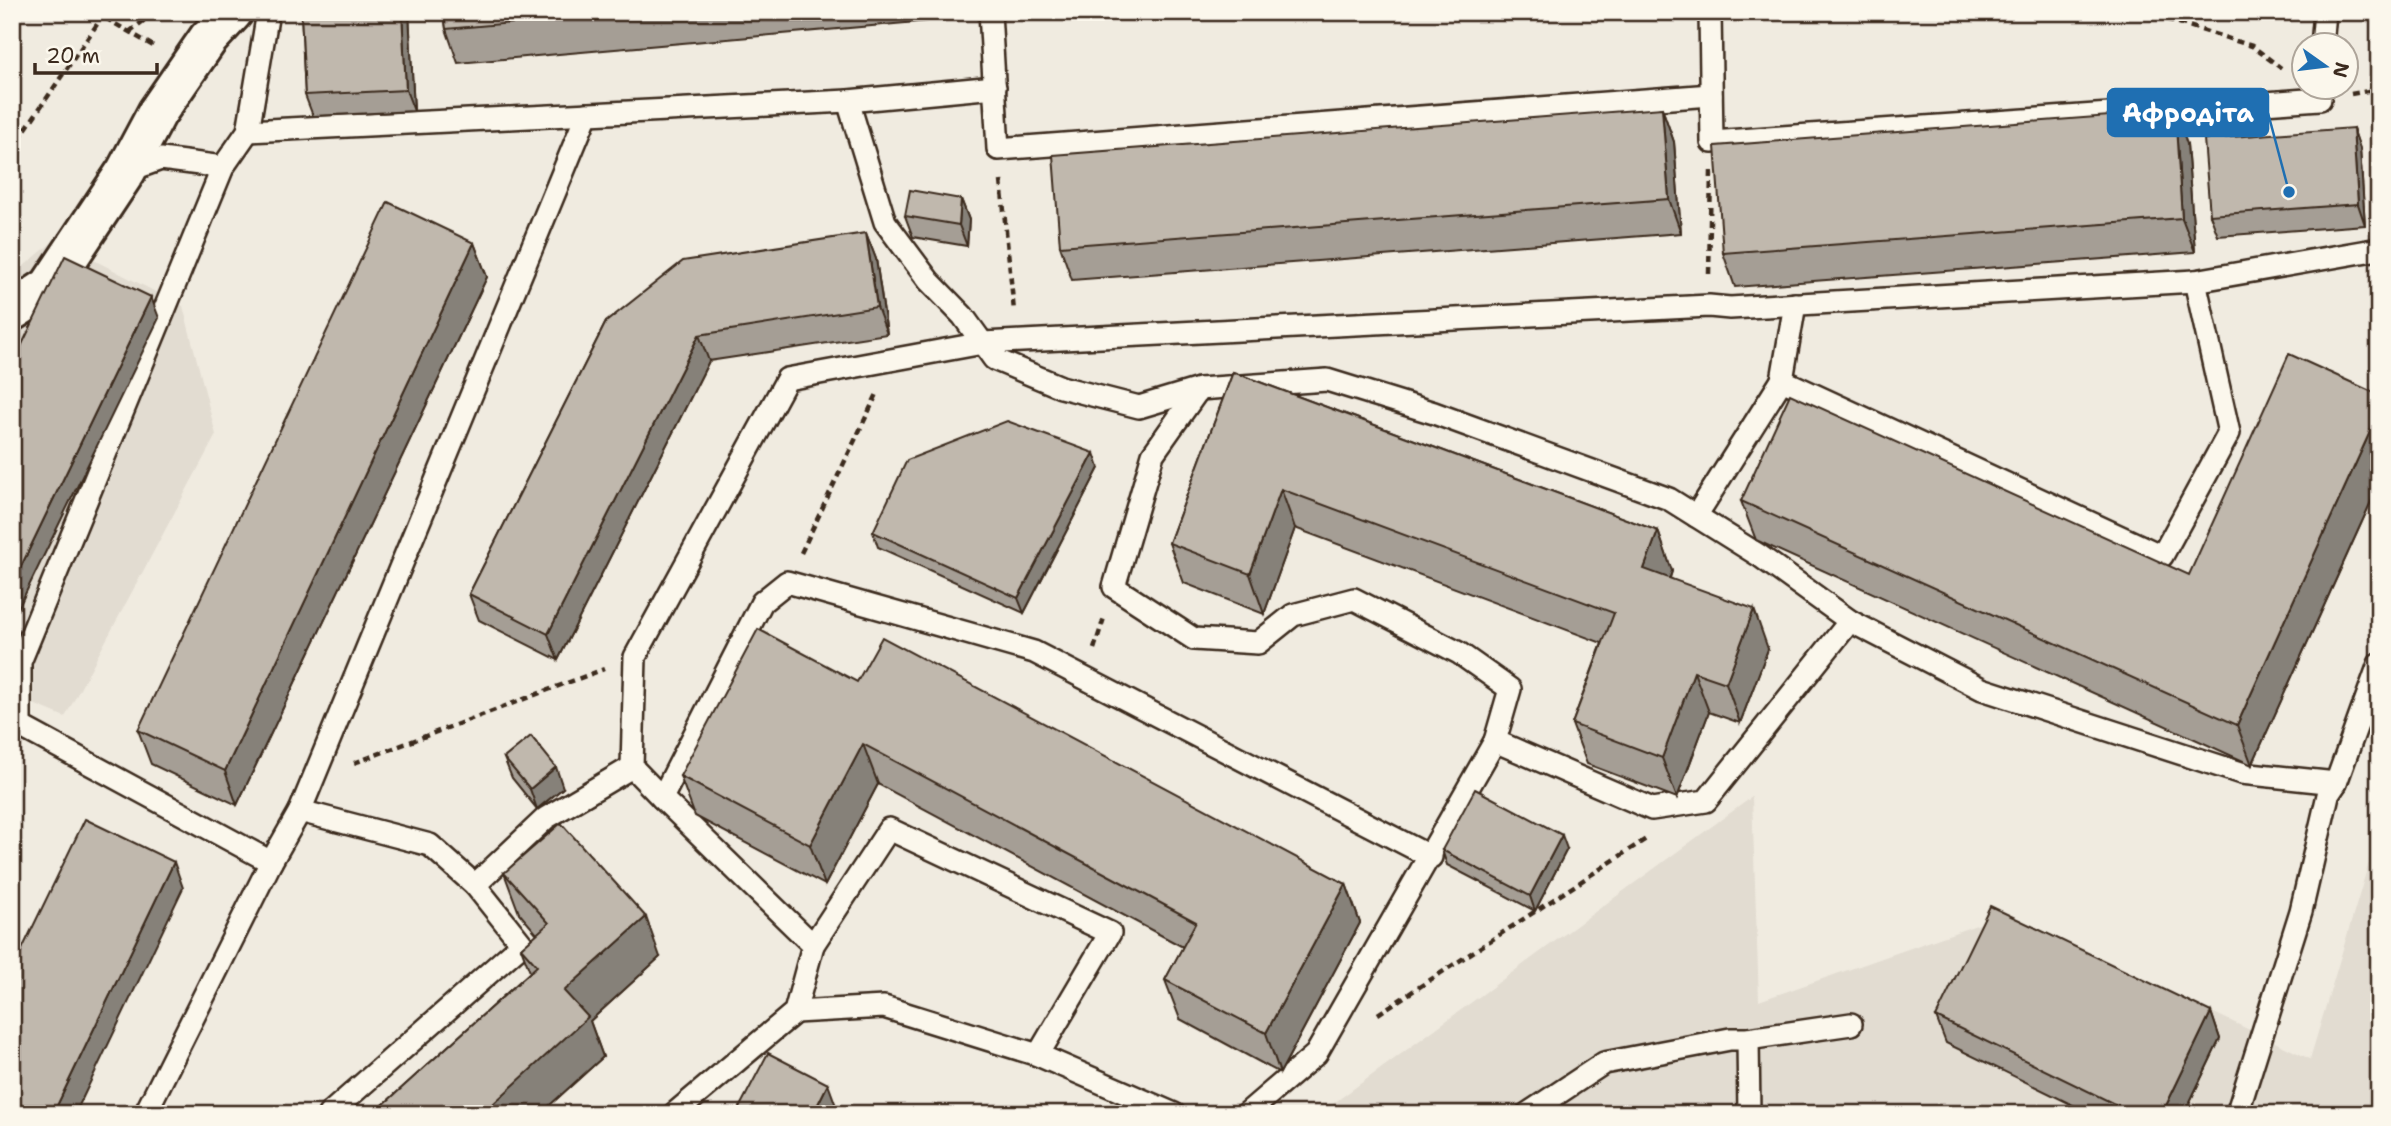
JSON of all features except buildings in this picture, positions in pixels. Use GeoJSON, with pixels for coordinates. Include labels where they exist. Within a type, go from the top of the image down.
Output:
{"type":"FeatureCollection","features":[{"type":"Feature","properties":{"kind":"street"},"geometry":{"type":"LineString","coordinates":[[12,311],[49,287],[126,171],[157,113],[208,39],[233,12]]}},
{"type":"Feature","properties":{"kind":"lane"},"geometry":{"type":"LineString","coordinates":[[268,12],[247,131],[223,167],[20,662],[16,727],[271,862]]}},
{"type":"Feature","properties":{"kind":"lane"},"geometry":{"type":"LineString","coordinates":[[990,12],[998,149],[1711,95]]}},
{"type":"Feature","properties":{"kind":"lane"},"geometry":{"type":"LineString","coordinates":[[1710,12],[1712,142],[2290,101]]}},
{"type":"Feature","properties":{"kind":"lane"},"geometry":{"type":"LineString","coordinates":[[2323,32],[2325,12]]}},
{"type":"Feature","properties":{"kind":"lane"},"geometry":{"type":"LineString","coordinates":[[247,131],[848,101],[995,87]]}},
{"type":"Feature","properties":{"kind":"lane"},"geometry":{"type":"LineString","coordinates":[[848,101],[885,222],[929,281],[994,359],[1061,387],[1139,407],[1199,389],[1327,380],[1434,413],[1669,499],[1760,556],[1850,621],[1982,689],[2241,774],[2336,783]]}},
{"type":"Feature","properties":{"kind":"lane"},"geometry":{"type":"LineString","coordinates":[[145,1114],[271,862],[300,811],[587,114]]}},
{"type":"Feature","properties":{"kind":"lane"},"geometry":{"type":"LineString","coordinates":[[126,171],[161,159],[223,167]]}},
{"type":"Feature","properties":{"kind":"lane"},"geometry":{"type":"LineString","coordinates":[[813,945],[632,767],[635,657],[787,379],[983,343],[1709,306],[1730,308],[2195,281],[2379,249]]}},
{"type":"Feature","properties":{"kind":"lane"},"geometry":{"type":"LineString","coordinates":[[1782,380],[2162,556],[2229,433],[2195,281]]}},
{"type":"Feature","properties":{"kind":"lane"},"geometry":{"type":"LineString","coordinates":[[1696,516],[1782,380],[1795,304]]}},
{"type":"Feature","properties":{"kind":"lane"},"geometry":{"type":"LineString","coordinates":[[1199,389],[1153,454],[1114,587],[1194,639],[1258,643],[1293,615],[1354,598],[1459,653],[1510,690],[1494,741],[1431,857],[1316,1054],[1247,1114]]}},
{"type":"Feature","properties":{"kind":"lane"},"geometry":{"type":"LineString","coordinates":[[662,798],[762,602],[787,582],[1034,652],[1431,857]]}},
{"type":"Feature","properties":{"kind":"lane"},"geometry":{"type":"LineString","coordinates":[[1494,741],[1652,808],[1706,801],[1850,621]]}},
{"type":"Feature","properties":{"kind":"lane"},"geometry":{"type":"LineString","coordinates":[[2237,1114],[2301,911],[2328,795],[2336,783],[2379,664]]}},
{"type":"Feature","properties":{"kind":"lane"},"geometry":{"type":"LineString","coordinates":[[475,886],[546,818],[632,767]]}},
{"type":"Feature","properties":{"kind":"lane"},"geometry":{"type":"LineString","coordinates":[[300,811],[430,845],[475,886],[522,944],[329,1114]]}},
{"type":"Feature","properties":{"kind":"lane"},"geometry":{"type":"LineString","coordinates":[[674,1114],[795,1012],[813,945],[889,829],[1110,933],[1038,1055]]}},
{"type":"Feature","properties":{"kind":"lane"},"geometry":{"type":"LineString","coordinates":[[795,1012],[884,1007],[1038,1055],[1174,1114]]}},
{"type":"Feature","properties":{"kind":"lane"},"geometry":{"type":"LineString","coordinates":[[1527,1114],[1604,1063],[1730,1039],[1748,1039],[1851,1024]]}},
{"type":"Feature","properties":{"kind":"lane"},"geometry":{"type":"LineString","coordinates":[[1748,1039],[1749,1114]]}},
{"type":"Feature","properties":{"kind":"path"},"geometry":{"type":"LineString","coordinates":[[95,12],[190,66]]}},
{"type":"Feature","properties":{"kind":"path"},"geometry":{"type":"LineString","coordinates":[[129,32],[155,12]]}},
{"type":"Feature","properties":{"kind":"path"},"geometry":{"type":"LineString","coordinates":[[2144,12],[2252,46],[2283,70]]}},
{"type":"Feature","properties":{"kind":"path"},"geometry":{"type":"LineString","coordinates":[[12,149],[102,17]]}},
{"type":"Feature","properties":{"kind":"path"},"geometry":{"type":"LineString","coordinates":[[1709,306],[1712,142]]}},
{"type":"Feature","properties":{"kind":"path"},"geometry":{"type":"LineString","coordinates":[[998,149],[1016,341]]}},
{"type":"Feature","properties":{"kind":"path"},"geometry":{"type":"LineString","coordinates":[[787,582],[893,359]]}},
{"type":"Feature","properties":{"kind":"path"},"geometry":{"type":"LineString","coordinates":[[1085,678],[1114,587]]}},
{"type":"Feature","properties":{"kind":"path"},"geometry":{"type":"LineString","coordinates":[[313,779],[635,657]]}},
{"type":"Feature","properties":{"kind":"path"},"geometry":{"type":"LineString","coordinates":[[1373,1017],[1648,838]]}},
{"type":"Feature","properties":{"kind":"shaded area"},"geometry":{"type":"Polygon","coordinates":[[[55,240],[183,306],[216,435],[65,717],[12,695],[12,276],[55,240]]]}},
{"type":"Feature","properties":{"kind":"shaded area"},"geometry":{"type":"Polygon","coordinates":[[[1752,797],[1759,1001],[2008,914],[2310,1059],[2379,829],[2379,1114],[1319,1114],[1752,797]]]}},
{"type":"Feature","properties":{"kind":"place","name":"Афродіта"},"geometry":{"type":"Point","coordinates":[2289,192]}}]}
